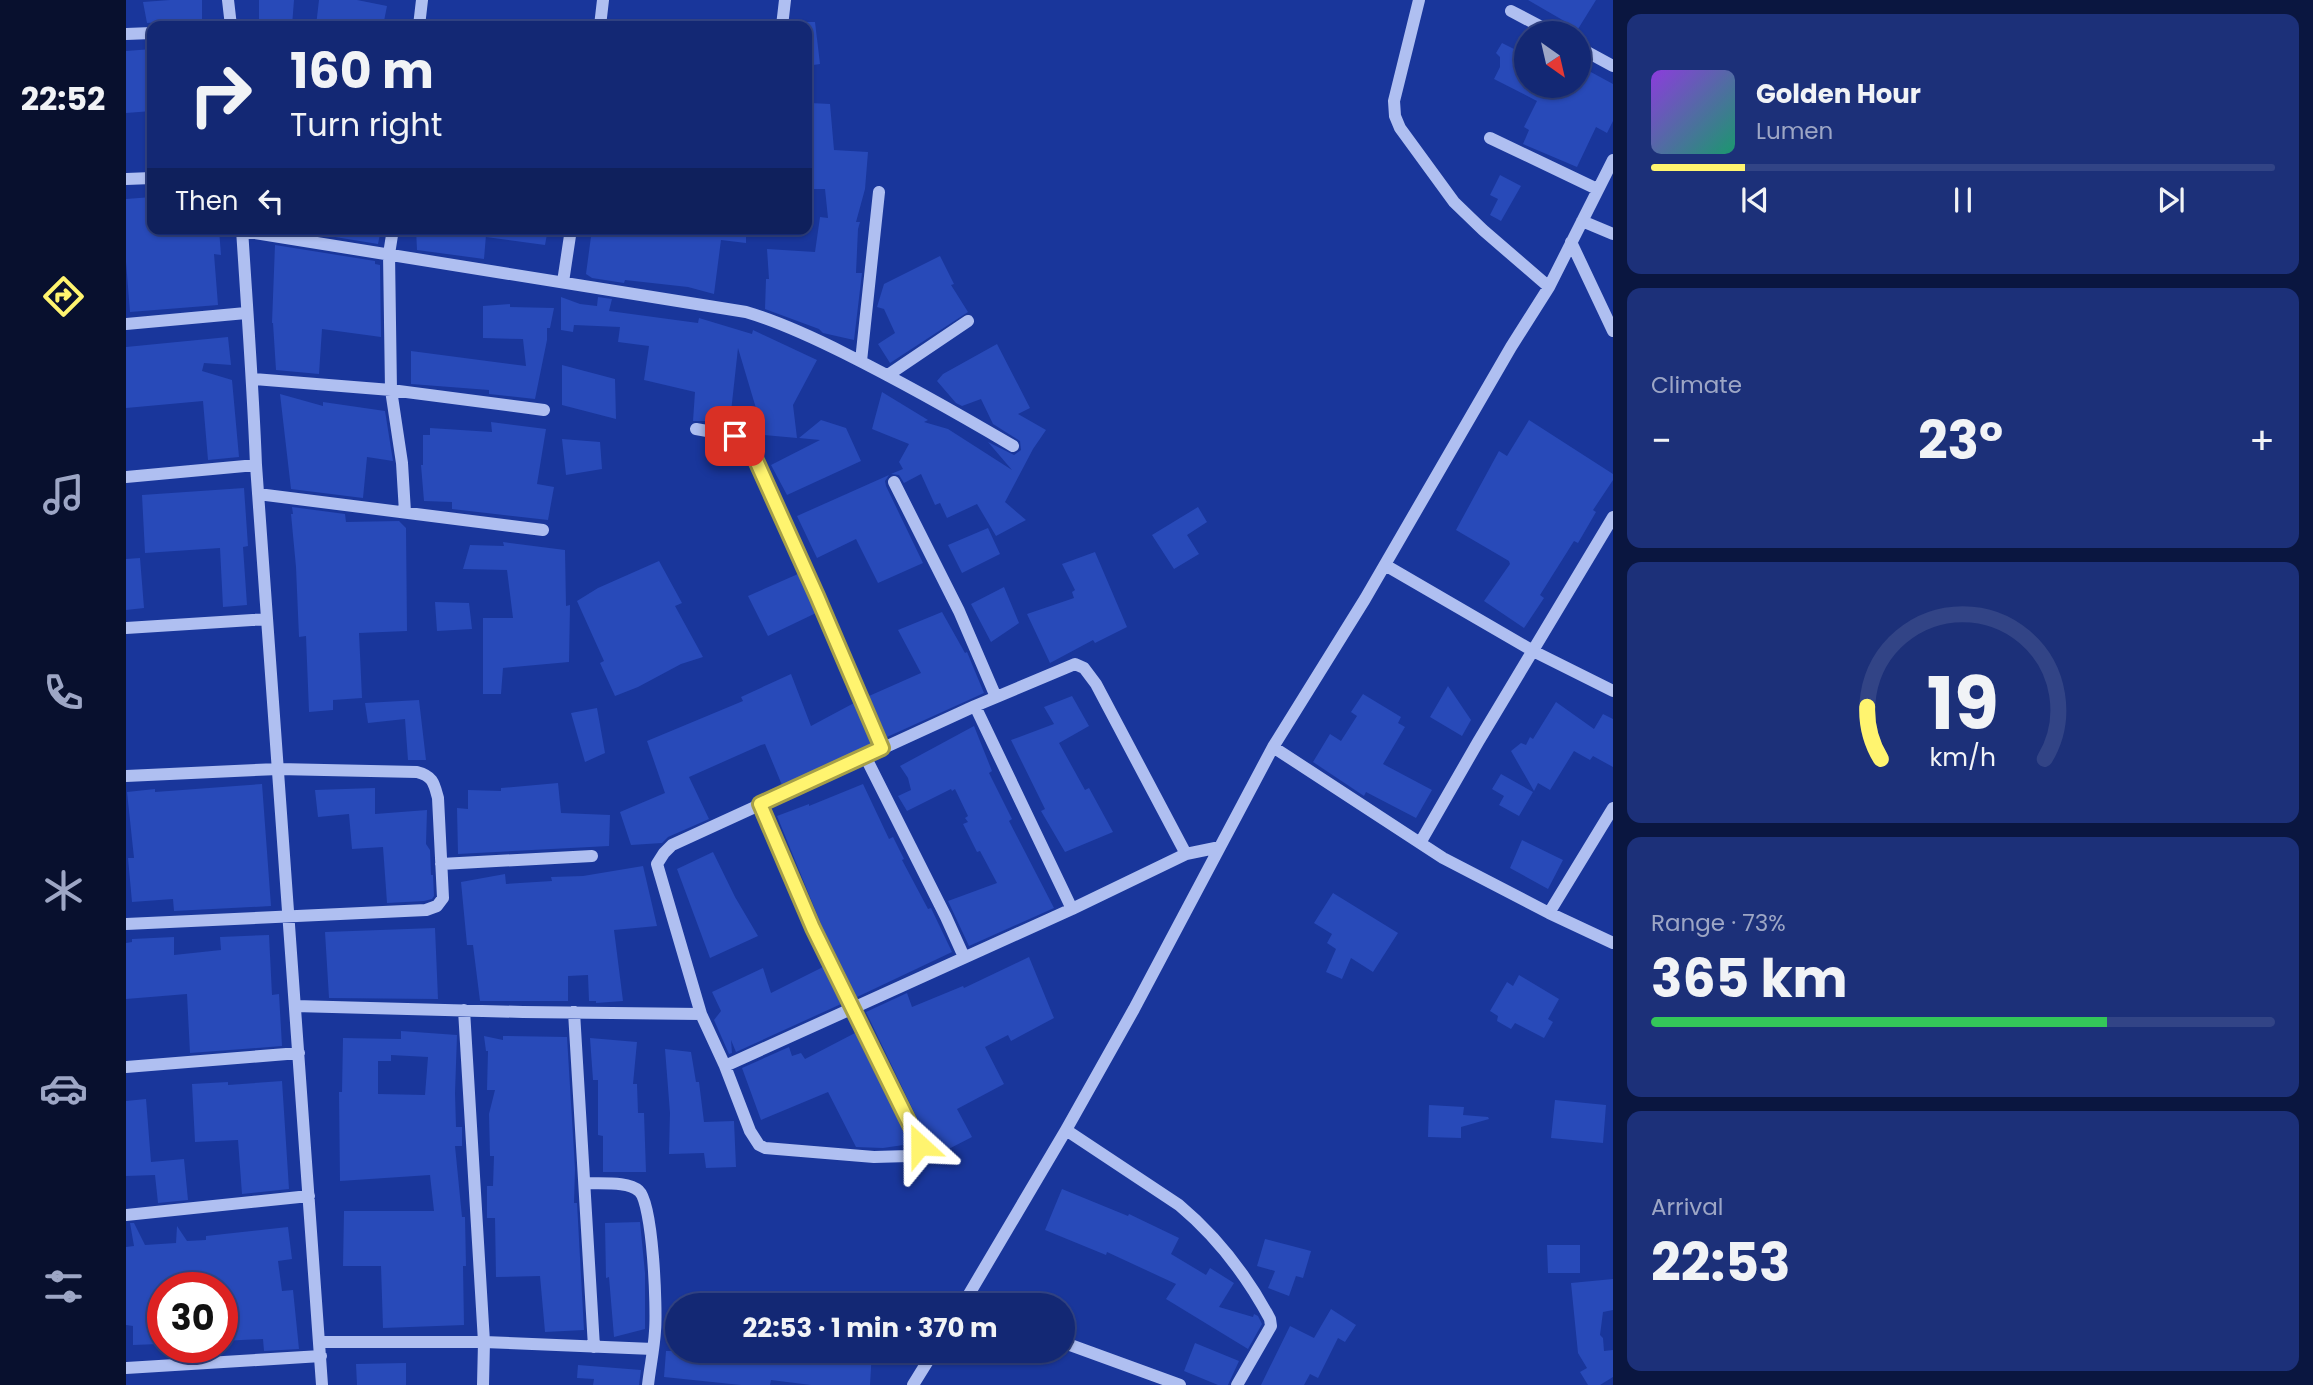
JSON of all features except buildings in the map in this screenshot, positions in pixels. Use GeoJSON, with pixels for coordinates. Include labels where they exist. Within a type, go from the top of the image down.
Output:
{"type":"FeatureCollection","features":[{"type":"Feature","properties":{"kind":"street"},"geometry":{"type":"LineString","coordinates":[[228,0],[230,21]]}},
{"type":"Feature","properties":{"kind":"street"},"geometry":{"type":"LineString","coordinates":[[420,21],[422,0]]}},
{"type":"Feature","properties":{"kind":"street"},"geometry":{"type":"LineString","coordinates":[[600,21],[603,0]]}},
{"type":"Feature","properties":{"kind":"street"},"geometry":{"type":"LineString","coordinates":[[783,21],[785,0]]}},
{"type":"Feature","properties":{"kind":"street"},"geometry":{"type":"LineString","coordinates":[[1419,0],[1394,101],[1395,116],[1400,128],[1454,202],[1549,287]]}},
{"type":"Feature","properties":{"kind":"street"},"geometry":{"type":"LineString","coordinates":[[1511,11],[1530,21]]}},
{"type":"Feature","properties":{"kind":"street"},"geometry":{"type":"LineString","coordinates":[[126,34],[147,33]]}},
{"type":"Feature","properties":{"kind":"street"},"geometry":{"type":"LineString","coordinates":[[1591,54],[1613,66]]}},
{"type":"Feature","properties":{"kind":"street"},"geometry":{"type":"LineString","coordinates":[[1490,138],[1597,189]]}},
{"type":"Feature","properties":{"kind":"street"},"geometry":{"type":"LineString","coordinates":[[971,1293],[1163,956],[1273,747],[1385,565],[1511,347],[1549,287],[1613,160]]}},
{"type":"Feature","properties":{"kind":"street"},"geometry":{"type":"LineString","coordinates":[[126,179],[147,178]]}},
{"type":"Feature","properties":{"kind":"street"},"geometry":{"type":"LineString","coordinates":[[861,361],[880,192]]}},
{"type":"Feature","properties":{"kind":"street"},"geometry":{"type":"LineString","coordinates":[[1582,221],[1613,234]]}},
{"type":"Feature","properties":{"kind":"street"},"geometry":{"type":"LineString","coordinates":[[242,235],[258,495],[322,1385]]}},
{"type":"Feature","properties":{"kind":"street"},"geometry":{"type":"LineString","coordinates":[[273,235],[746,312],[805,334],[919,390],[1013,446]]}},
{"type":"Feature","properties":{"kind":"street"},"geometry":{"type":"LineString","coordinates":[[392,235],[390,254],[391,390],[402,463],[405,512]]}},
{"type":"Feature","properties":{"kind":"street"},"geometry":{"type":"LineString","coordinates":[[563,282],[570,235]]}},
{"type":"Feature","properties":{"kind":"street"},"geometry":{"type":"LineString","coordinates":[[1571,243],[1613,331]]}},
{"type":"Feature","properties":{"kind":"street"},"geometry":{"type":"LineString","coordinates":[[126,324],[246,313]]}},
{"type":"Feature","properties":{"kind":"street"},"geometry":{"type":"LineString","coordinates":[[888,375],[968,321]]}},
{"type":"Feature","properties":{"kind":"street"},"geometry":{"type":"LineString","coordinates":[[253,379],[391,390],[544,410]]}},
{"type":"Feature","properties":{"kind":"street"},"geometry":{"type":"LineString","coordinates":[[696,429],[735,436],[750,447],[882,748]]}},
{"type":"Feature","properties":{"kind":"street"},"geometry":{"type":"LineString","coordinates":[[126,477],[256,465]]}},
{"type":"Feature","properties":{"kind":"street"},"geometry":{"type":"LineString","coordinates":[[894,482],[959,611],[996,697]]}},
{"type":"Feature","properties":{"kind":"street"},"geometry":{"type":"LineString","coordinates":[[258,495],[543,530]]}},
{"type":"Feature","properties":{"kind":"street"},"geometry":{"type":"LineString","coordinates":[[1420,843],[1613,517]]}},
{"type":"Feature","properties":{"kind":"street"},"geometry":{"type":"LineString","coordinates":[[1385,565],[1533,651],[1613,691]]}},
{"type":"Feature","properties":{"kind":"street"},"geometry":{"type":"LineString","coordinates":[[126,628],[267,619]]}},
{"type":"Feature","properties":{"kind":"street"},"geometry":{"type":"LineString","coordinates":[[760,804],[813,928],[920,1145],[915,1153],[909,1156],[874,1157],[765,1148],[759,1145],[750,1131],[701,1014],[657,864],[673,845],[760,804],[882,748],[1071,665],[1084,668],[1096,684],[1186,854]]}},
{"type":"Feature","properties":{"kind":"street"},"geometry":{"type":"LineString","coordinates":[[975,706],[1072,909]]}},
{"type":"Feature","properties":{"kind":"street"},"geometry":{"type":"LineString","coordinates":[[1273,747],[1443,858],[1549,914],[1613,943]]}},
{"type":"Feature","properties":{"kind":"street"},"geometry":{"type":"LineString","coordinates":[[865,756],[964,957]]}},
{"type":"Feature","properties":{"kind":"street"},"geometry":{"type":"LineString","coordinates":[[126,776],[278,769],[426,774],[434,782],[438,798],[443,898],[441,903],[426,910],[126,924]]}},
{"type":"Feature","properties":{"kind":"street"},"geometry":{"type":"LineString","coordinates":[[1549,914],[1613,808]]}},
{"type":"Feature","properties":{"kind":"street"},"geometry":{"type":"LineString","coordinates":[[725,1066],[1072,909],[1186,854],[1220,847]]}},
{"type":"Feature","properties":{"kind":"street"},"geometry":{"type":"LineString","coordinates":[[441,864],[592,856]]}},
{"type":"Feature","properties":{"kind":"street"},"geometry":{"type":"LineString","coordinates":[[295,1006],[701,1014]]}},
{"type":"Feature","properties":{"kind":"street"},"geometry":{"type":"LineString","coordinates":[[464,1010],[484,1342],[483,1385]]}},
{"type":"Feature","properties":{"kind":"street"},"geometry":{"type":"LineString","coordinates":[[574,1012],[594,1347]]}},
{"type":"Feature","properties":{"kind":"street"},"geometry":{"type":"LineString","coordinates":[[126,1067],[299,1053]]}},
{"type":"Feature","properties":{"kind":"street"},"geometry":{"type":"LineString","coordinates":[[1066,1130],[1195,1218],[1247,1279],[1270,1319],[1271,1326],[1237,1385]]}},
{"type":"Feature","properties":{"kind":"street"},"geometry":{"type":"LineString","coordinates":[[586,1183],[631,1186],[642,1194],[647,1203],[656,1329],[648,1385]]}},
{"type":"Feature","properties":{"kind":"street"},"geometry":{"type":"LineString","coordinates":[[126,1215],[309,1196]]}},
{"type":"Feature","properties":{"kind":"street"},"geometry":{"type":"LineString","coordinates":[[320,1342],[484,1342],[653,1349]]}},
{"type":"Feature","properties":{"kind":"street"},"geometry":{"type":"LineString","coordinates":[[1075,1347],[1180,1385]]}},
{"type":"Feature","properties":{"kind":"street"},"geometry":{"type":"LineString","coordinates":[[126,1368],[321,1356]]}},
{"type":"Feature","properties":{"kind":"street"},"geometry":{"type":"LineString","coordinates":[[913,1385],[927,1363]]}},
{"type":"Feature","properties":{"kind":"route"},"geometry":{"type":"LineString","coordinates":[[735,436],[750,447],[882,748],[760,804],[813,928],[920,1145]]}}]}
